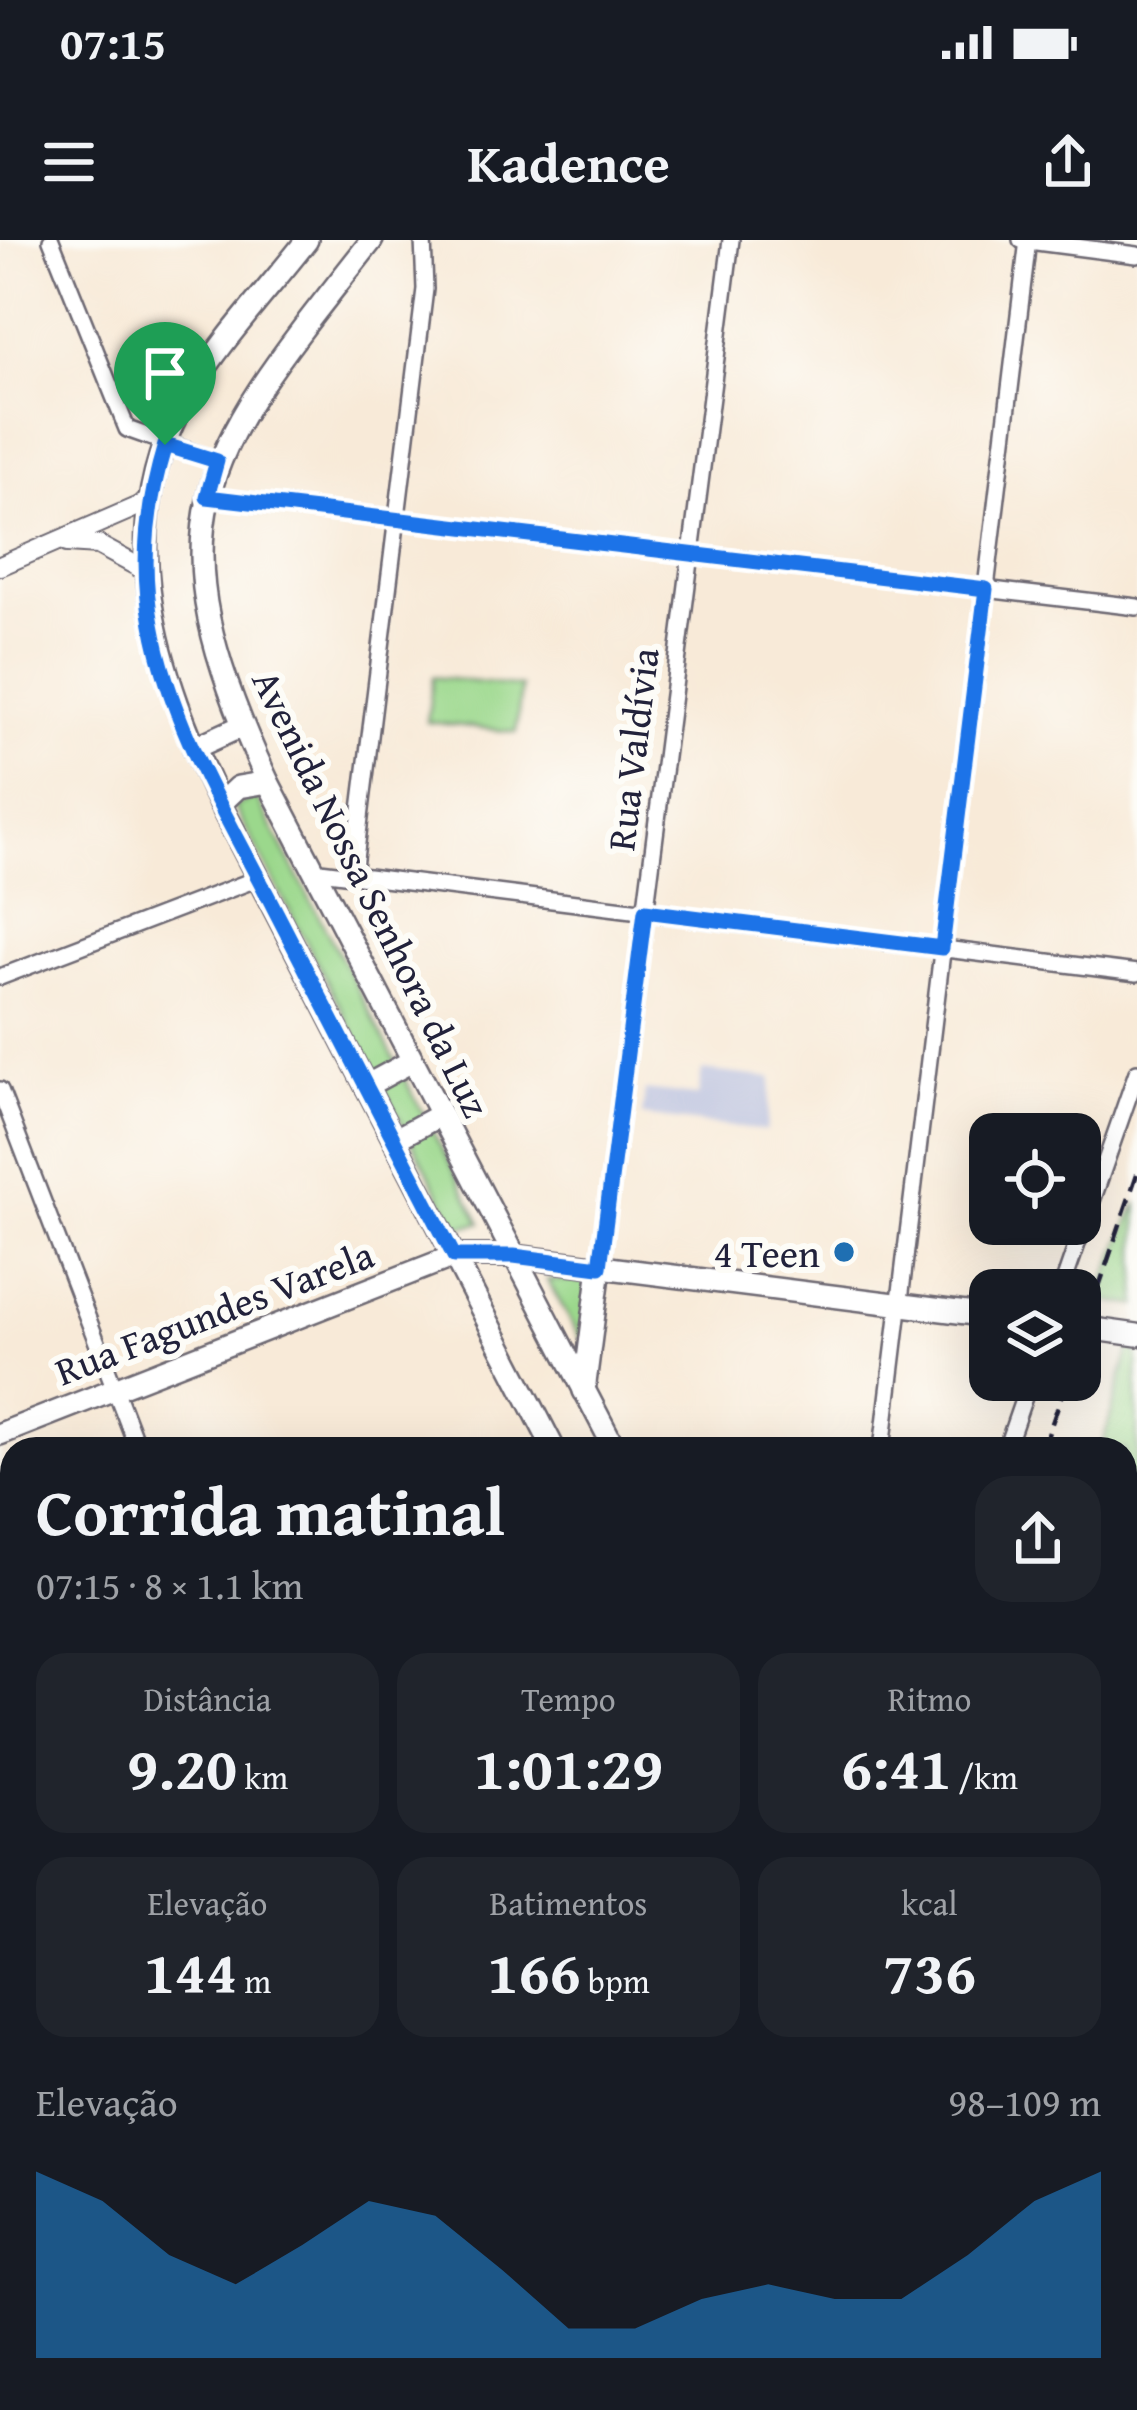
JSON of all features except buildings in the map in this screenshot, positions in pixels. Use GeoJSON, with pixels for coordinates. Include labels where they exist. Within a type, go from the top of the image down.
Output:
{"type":"FeatureCollection","features":[{"type":"Feature","properties":{"kind":"main road"},"geometry":{"type":"LineString","coordinates":[[307,240],[203,372],[165,445],[150,501],[146,571],[158,654],[220,804],[548,1437]]}},
{"type":"Feature","properties":{"kind":"main road","name":"Avenida Nossa Senhora da Luz"},"geometry":{"type":"LineString","coordinates":[[372,240],[250,396],[217,461],[200,553],[208,617],[242,726],[268,782],[609,1437]]}},
{"type":"Feature","properties":{"kind":"main road"},"geometry":{"type":"LineString","coordinates":[[194,748],[242,726]]}},
{"type":"Feature","properties":{"kind":"main road"},"geometry":{"type":"LineString","coordinates":[[220,804],[238,787],[268,782]]}},
{"type":"Feature","properties":{"kind":"main road"},"geometry":{"type":"LineString","coordinates":[[366,1086],[412,1061]]}},
{"type":"Feature","properties":{"kind":"main road"},"geometry":{"type":"LineString","coordinates":[[394,1140],[440,1115]]}},
{"type":"Feature","properties":{"kind":"main road"},"geometry":{"type":"LineString","coordinates":[[454,1256],[514,1256],[969,1313]]}},
{"type":"Feature","properties":{"kind":"main road","name":"Rua Fagundes Varela"},"geometry":{"type":"LineString","coordinates":[[0,1434],[454,1256]]}},
{"type":"Feature","properties":{"kind":"main road"},"geometry":{"type":"LineString","coordinates":[[584,1390],[600,1267]]}},
{"type":"Feature","properties":{"kind":"main road"},"geometry":{"type":"LineString","coordinates":[[1101,1330],[1137,1335]]}},
{"type":"Feature","properties":{"kind":"street"},"geometry":{"type":"LineString","coordinates":[[51,240],[119,419],[137,436],[217,461]]}},
{"type":"Feature","properties":{"kind":"street"},"geometry":{"type":"LineString","coordinates":[[353,874],[424,289],[423,240]]}},
{"type":"Feature","properties":{"kind":"street","name":"Rua Valdívia"},"geometry":{"type":"LineString","coordinates":[[600,1267],[731,240]]}},
{"type":"Feature","properties":{"kind":"street"},"geometry":{"type":"LineString","coordinates":[[883,1437],[1025,240],[1137,255]]}},
{"type":"Feature","properties":{"kind":"street"},"geometry":{"type":"LineString","coordinates":[[207,497],[1137,607]]}},
{"type":"Feature","properties":{"kind":"street"},"geometry":{"type":"LineString","coordinates":[[0,566],[62,544],[150,501]]}},
{"type":"Feature","properties":{"kind":"street"},"geometry":{"type":"LineString","coordinates":[[62,544],[98,545],[146,571]]}},
{"type":"Feature","properties":{"kind":"street"},"geometry":{"type":"LineString","coordinates":[[312,869],[1137,973]]}},
{"type":"Feature","properties":{"kind":"street"},"geometry":{"type":"LineString","coordinates":[[0,977],[259,878]]}},
{"type":"Feature","properties":{"kind":"street"},"geometry":{"type":"LineString","coordinates":[[1067,1269],[1137,1072]]}},
{"type":"Feature","properties":{"kind":"street"},"geometry":{"type":"LineString","coordinates":[[0,1090],[133,1437]]}},
{"type":"Feature","properties":{"kind":"street"},"geometry":{"type":"LineString","coordinates":[[1010,1437],[1023,1401]]}},
{"type":"Feature","properties":{"kind":"shaded area"},"geometry":{"type":"Polygon","coordinates":[[[702,1070],[772,1078],[766,1131],[642,1116],[645,1090],[698,1096],[702,1070]]]}},
{"type":"Feature","properties":{"kind":"green space"},"geometry":{"type":"Polygon","coordinates":[[[433,677],[521,687],[516,732],[427,722],[433,677]]]}},
{"type":"Feature","properties":{"kind":"green space"},"geometry":{"type":"Polygon","coordinates":[[[256,797],[481,1223],[457,1227],[234,806],[256,797]]]}},
{"type":"Feature","properties":{"kind":"green space"},"geometry":{"type":"Polygon","coordinates":[[[1137,1202],[1137,1306],[1101,1300],[1137,1202]]]}},
{"type":"Feature","properties":{"kind":"green space"},"geometry":{"type":"Polygon","coordinates":[[[547,1280],[589,1281],[583,1342],[550,1285],[547,1280]]]}},
{"type":"Feature","properties":{"kind":"green space"},"geometry":{"type":"Polygon","coordinates":[[[1131,1343],[1137,1344],[1137,1437],[1104,1437],[1131,1343]]]}},
{"type":"Feature","properties":{"kind":"railway"},"geometry":{"type":"LineString","coordinates":[[1101,1281],[1137,1174]]}},
{"type":"Feature","properties":{"kind":"railway"},"geometry":{"type":"LineString","coordinates":[[1047,1437],[1060,1401]]}},
{"type":"Feature","properties":{"kind":"place","name":"4 Teen"},"geometry":{"type":"Point","coordinates":[844,1252]}},
{"type":"Feature","properties":{"kind":"route"},"geometry":{"type":"LineString","coordinates":[[165,445],[217,461],[207,497],[986,589],[942,948],[645,911],[600,1267],[514,1256],[454,1256],[220,804],[177,711],[158,654],[146,571],[150,501],[165,445]]}}]}
